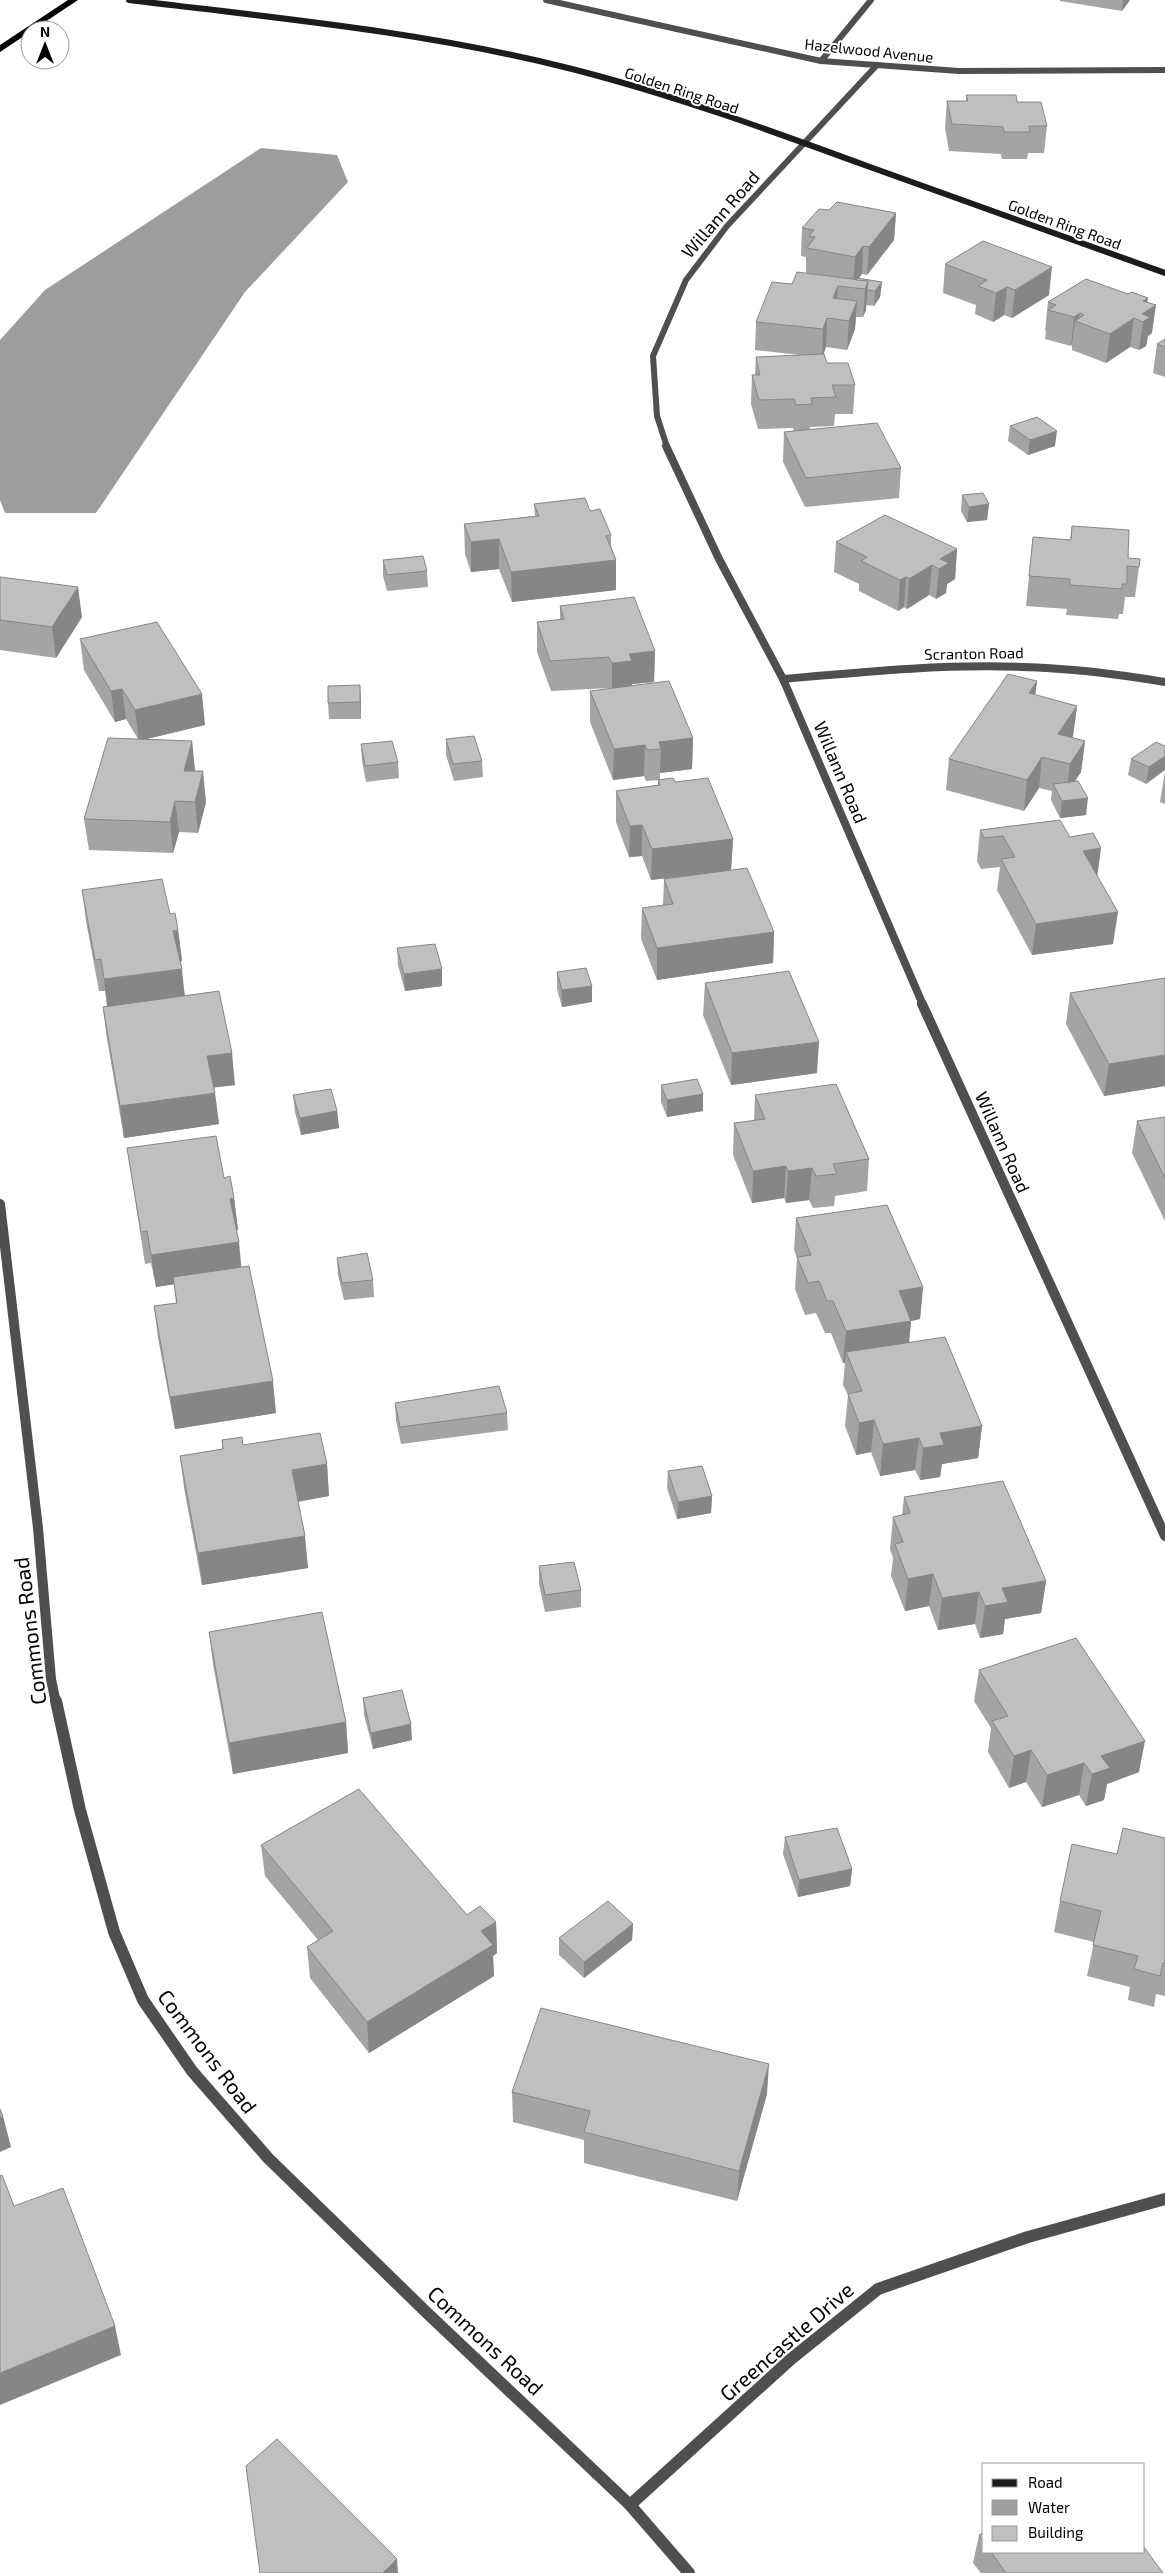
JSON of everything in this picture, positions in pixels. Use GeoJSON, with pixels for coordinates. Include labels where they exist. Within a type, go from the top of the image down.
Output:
{"type":"FeatureCollection","features":[{"type":"Feature","properties":{"kind":"highway"},"geometry":{"type":"LineString","coordinates":[[0,49],[74,0]]}},
{"type":"Feature","properties":{"kind":"street","name":"Golden Ring Road"},"geometry":{"type":"LineString","coordinates":[[129,0],[319,24],[492,51],[646,90],[805,143],[1165,273]]}},
{"type":"Feature","properties":{"kind":"street","name":"Hazelwood Avenue"},"geometry":{"type":"LineString","coordinates":[[546,0],[820,61],[959,71],[1165,70]]}},
{"type":"Feature","properties":{"kind":"street"},"geometry":{"type":"LineString","coordinates":[[820,61],[871,0]]}},
{"type":"Feature","properties":{"kind":"street","name":"Willann Road"},"geometry":{"type":"LineString","coordinates":[[877,65],[700,259],[686,280],[653,356],[657,416],[666,445],[719,560],[783,679],[897,949],[1165,1536]]}},
{"type":"Feature","properties":{"kind":"street","name":"Scranton Road"},"geometry":{"type":"LineString","coordinates":[[783,679],[944,666],[1026,665],[1090,670],[1165,682]]}},
{"type":"Feature","properties":{"kind":"street","name":"Commons Road"},"geometry":{"type":"LineString","coordinates":[[0,1204],[38,1528],[51,1679],[80,1810],[114,1932],[143,2000],[192,2070],[268,2158],[424,2311],[630,2505],[689,2573]]}},
{"type":"Feature","properties":{"kind":"street","name":"Greencastle Drive"},"geometry":{"type":"LineString","coordinates":[[630,2505],[791,2359],[838,2319],[878,2289],[1028,2237],[1165,2199]]}},
{"type":"Feature","properties":{"kind":"water"},"geometry":{"type":"Polygon","coordinates":[[[261,148],[337,155],[348,182],[245,292],[96,513],[5,513],[0,500],[0,340],[45,290],[261,148]]]}},
{"type":"Feature","properties":{"kind":"building"},"geometry":{"type":"Polygon","coordinates":[[[966,95],[1016,95],[1017,102],[1041,102],[1047,126],[1029,126],[1030,132],[1004,132],[1003,127],[952,124],[947,101],[968,101],[966,95]]]}},
{"type":"Feature","properties":{"kind":"building"},"geometry":{"type":"Polygon","coordinates":[[[837,202],[896,213],[869,247],[863,246],[855,257],[807,248],[815,237],[809,236],[814,230],[802,228],[819,209],[829,210],[837,202]]]}},
{"type":"Feature","properties":{"kind":"building"},"geometry":{"type":"Polygon","coordinates":[[[983,241],[1052,267],[1015,290],[1007,287],[996,293],[978,286],[987,280],[945,264],[983,241]]]}},
{"type":"Feature","properties":{"kind":"building"},"geometry":{"type":"Polygon","coordinates":[[[797,272],[868,281],[865,289],[838,286],[833,298],[857,301],[849,321],[827,318],[823,329],[756,322],[772,282],[792,284],[797,272]]]}},
{"type":"Feature","properties":{"kind":"building"},"geometry":{"type":"Polygon","coordinates":[[[857,278],[882,282],[875,291],[867,290],[868,281],[856,280],[857,278]]]}},
{"type":"Feature","properties":{"kind":"building"},"geometry":{"type":"Polygon","coordinates":[[[1086,279],[1128,294],[1132,292],[1148,298],[1143,301],[1156,305],[1142,314],[1150,317],[1143,322],[1134,318],[1110,334],[1075,321],[1084,315],[1080,313],[1074,317],[1048,310],[1056,305],[1048,302],[1086,279]]]}},
{"type":"Feature","properties":{"kind":"building"},"geometry":{"type":"Polygon","coordinates":[[[1165,339],[1165,347],[1157,344],[1165,339]]]}},
{"type":"Feature","properties":{"kind":"building"},"geometry":{"type":"Polygon","coordinates":[[[824,354],[827,363],[848,363],[855,385],[832,385],[836,397],[811,398],[812,404],[796,405],[794,399],[759,400],[752,375],[760,375],[756,357],[824,354]]]}},
{"type":"Feature","properties":{"kind":"building"},"geometry":{"type":"Polygon","coordinates":[[[1037,417],[1057,431],[1030,440],[1010,426],[1037,417]]]}},
{"type":"Feature","properties":{"kind":"building"},"geometry":{"type":"Polygon","coordinates":[[[877,423],[901,468],[806,478],[784,432],[877,423]]]}},
{"type":"Feature","properties":{"kind":"building"},"geometry":{"type":"Polygon","coordinates":[[[983,493],[989,504],[969,507],[962,495],[983,493]]]}},
{"type":"Feature","properties":{"kind":"building"},"geometry":{"type":"Polygon","coordinates":[[[585,498],[590,511],[600,509],[611,535],[606,536],[616,560],[511,572],[499,539],[471,542],[464,524],[539,516],[534,504],[585,498]]]}},
{"type":"Feature","properties":{"kind":"building"},"geometry":{"type":"Polygon","coordinates":[[[885,515],[957,549],[940,559],[949,563],[939,569],[932,565],[909,579],[906,577],[900,580],[861,561],[867,557],[836,542],[885,515]]]}},
{"type":"Feature","properties":{"kind":"building"},"geometry":{"type":"Polygon","coordinates":[[[1072,526],[1129,530],[1128,558],[1140,559],[1139,567],[1127,566],[1127,584],[1122,584],[1122,589],[1070,585],[1070,579],[1029,576],[1033,537],[1071,540],[1072,526]]]}},
{"type":"Feature","properties":{"kind":"building"},"geometry":{"type":"Polygon","coordinates":[[[423,556],[427,571],[387,575],[383,560],[423,556]]]}},
{"type":"Feature","properties":{"kind":"building"},"geometry":{"type":"Polygon","coordinates":[[[0,577],[78,587],[52,627],[0,620],[0,577]]]}},
{"type":"Feature","properties":{"kind":"building"},"geometry":{"type":"Polygon","coordinates":[[[634,597],[655,651],[629,654],[632,661],[612,663],[609,657],[550,661],[537,622],[564,619],[560,606],[634,597]]]}},
{"type":"Feature","properties":{"kind":"building"},"geometry":{"type":"Polygon","coordinates":[[[157,622],[202,694],[135,710],[122,689],[111,691],[80,639],[157,622]]]}},
{"type":"Feature","properties":{"kind":"building"},"geometry":{"type":"Polygon","coordinates":[[[1008,674],[1037,681],[1029,693],[1077,706],[1058,734],[1085,741],[1070,764],[1042,757],[1027,780],[949,759],[1008,674]]]}},
{"type":"Feature","properties":{"kind":"building"},"geometry":{"type":"Polygon","coordinates":[[[669,681],[693,738],[659,742],[661,749],[647,750],[645,745],[614,749],[590,691],[669,681]]]}},
{"type":"Feature","properties":{"kind":"building"},"geometry":{"type":"Polygon","coordinates":[[[360,685],[360,702],[328,703],[328,686],[360,685]]]}},
{"type":"Feature","properties":{"kind":"building"},"geometry":{"type":"Polygon","coordinates":[[[474,736],[482,761],[453,764],[446,739],[474,736]]]}},
{"type":"Feature","properties":{"kind":"building"},"geometry":{"type":"Polygon","coordinates":[[[108,738],[192,741],[184,771],[203,771],[195,802],[175,801],[170,822],[84,819],[108,738]]]}},
{"type":"Feature","properties":{"kind":"building"},"geometry":{"type":"Polygon","coordinates":[[[392,741],[398,762],[365,766],[361,744],[392,741]]]}},
{"type":"Feature","properties":{"kind":"building"},"geometry":{"type":"Polygon","coordinates":[[[1156,742],[1165,746],[1165,756],[1149,767],[1131,759],[1156,742]]]}},
{"type":"Feature","properties":{"kind":"building"},"geometry":{"type":"Polygon","coordinates":[[[673,778],[675,782],[708,778],[733,839],[652,849],[642,825],[630,826],[616,791],[660,785],[658,780],[673,778]]]}},
{"type":"Feature","properties":{"kind":"building"},"geometry":{"type":"Polygon","coordinates":[[[1078,781],[1088,798],[1062,801],[1053,784],[1078,781]]]}},
{"type":"Feature","properties":{"kind":"building"},"geometry":{"type":"Polygon","coordinates":[[[1060,820],[1070,837],[1093,833],[1101,848],[1083,851],[1118,912],[1036,924],[1001,859],[1015,857],[1003,836],[984,838],[980,830],[1060,820]]]}},
{"type":"Feature","properties":{"kind":"building"},"geometry":{"type":"Polygon","coordinates":[[[747,868],[774,932],[657,948],[642,908],[673,904],[664,879],[747,868]]]}},
{"type":"Feature","properties":{"kind":"building"},"geometry":{"type":"Polygon","coordinates":[[[162,879],[170,914],[175,913],[178,930],[173,931],[182,969],[104,979],[101,959],[95,960],[82,890],[162,879]]]}},
{"type":"Feature","properties":{"kind":"building"},"geometry":{"type":"Polygon","coordinates":[[[435,944],[442,969],[404,974],[397,948],[435,944]]]}},
{"type":"Feature","properties":{"kind":"building"},"geometry":{"type":"Polygon","coordinates":[[[586,968],[592,986],[562,990],[557,972],[586,968]]]}},
{"type":"Feature","properties":{"kind":"building"},"geometry":{"type":"Polygon","coordinates":[[[789,971],[819,1042],[732,1053],[705,983],[789,971]]]}},
{"type":"Feature","properties":{"kind":"building"},"geometry":{"type":"Polygon","coordinates":[[[1165,978],[1165,1055],[1109,1064],[1070,993],[1165,978]]]}},
{"type":"Feature","properties":{"kind":"building"},"geometry":{"type":"Polygon","coordinates":[[[219,991],[232,1053],[207,1056],[215,1093],[120,1106],[103,1007],[219,991]]]}},
{"type":"Feature","properties":{"kind":"building"},"geometry":{"type":"Polygon","coordinates":[[[697,1079],[703,1094],[667,1100],[661,1085],[697,1079]]]}},
{"type":"Feature","properties":{"kind":"building"},"geometry":{"type":"Polygon","coordinates":[[[836,1084],[869,1159],[833,1164],[837,1174],[816,1176],[812,1168],[788,1171],[786,1166],[753,1171],[734,1123],[765,1119],[755,1095],[836,1084]]]}},
{"type":"Feature","properties":{"kind":"building"},"geometry":{"type":"Polygon","coordinates":[[[331,1089],[337,1111],[300,1118],[293,1095],[331,1089]]]}},
{"type":"Feature","properties":{"kind":"building"},"geometry":{"type":"Polygon","coordinates":[[[1165,1117],[1165,1178],[1137,1121],[1165,1117]]]}},
{"type":"Feature","properties":{"kind":"building"},"geometry":{"type":"Polygon","coordinates":[[[216,1136],[224,1178],[230,1176],[234,1198],[230,1199],[239,1242],[151,1255],[147,1231],[141,1232],[127,1148],[216,1136]]]}},
{"type":"Feature","properties":{"kind":"building"},"geometry":{"type":"Polygon","coordinates":[[[887,1205],[923,1287],[899,1291],[911,1321],[846,1331],[833,1301],[827,1301],[819,1281],[808,1283],[797,1257],[811,1255],[796,1218],[887,1205]]]}},
{"type":"Feature","properties":{"kind":"building"},"geometry":{"type":"Polygon","coordinates":[[[367,1253],[373,1280],[342,1283],[337,1258],[367,1253]]]}},
{"type":"Feature","properties":{"kind":"building"},"geometry":{"type":"Polygon","coordinates":[[[249,1266],[273,1381],[170,1397],[154,1306],[177,1303],[173,1277],[249,1266]]]}},
{"type":"Feature","properties":{"kind":"building"},"geometry":{"type":"Polygon","coordinates":[[[945,1337],[982,1426],[940,1433],[944,1445],[923,1448],[919,1438],[883,1444],[874,1420],[859,1423],[848,1394],[862,1391],[846,1352],[945,1337]]]}},
{"type":"Feature","properties":{"kind":"building"},"geometry":{"type":"Polygon","coordinates":[[[499,1386],[507,1413],[400,1427],[395,1403],[499,1386]]]}},
{"type":"Feature","properties":{"kind":"building"},"geometry":{"type":"Polygon","coordinates":[[[320,1433],[327,1464],[292,1470],[305,1536],[198,1553],[180,1456],[223,1449],[222,1440],[242,1437],[243,1445],[320,1433]]]}},
{"type":"Feature","properties":{"kind":"building"},"geometry":{"type":"Polygon","coordinates":[[[702,1466],[712,1496],[678,1502],[668,1471],[702,1466]]]}},
{"type":"Feature","properties":{"kind":"building"},"geometry":{"type":"Polygon","coordinates":[[[1003,1481],[1046,1581],[1002,1588],[1008,1602],[985,1606],[979,1592],[942,1598],[933,1574],[908,1579],[895,1544],[903,1542],[893,1517],[910,1513],[904,1497],[1003,1481]]]}},
{"type":"Feature","properties":{"kind":"building"},"geometry":{"type":"Polygon","coordinates":[[[574,1562],[581,1590],[545,1595],[539,1566],[574,1562]]]}},
{"type":"Feature","properties":{"kind":"building"},"geometry":{"type":"Polygon","coordinates":[[[322,1612],[346,1722],[229,1743],[209,1632],[322,1612]]]}},
{"type":"Feature","properties":{"kind":"building"},"geometry":{"type":"Polygon","coordinates":[[[1076,1638],[1145,1741],[1101,1756],[1110,1768],[1092,1774],[1084,1763],[1047,1775],[1031,1750],[1014,1756],[992,1721],[1008,1716],[979,1670],[1076,1638]]]}},
{"type":"Feature","properties":{"kind":"building"},"geometry":{"type":"Polygon","coordinates":[[[402,1690],[411,1724],[371,1733],[363,1698],[402,1690]]]}},
{"type":"Feature","properties":{"kind":"building"},"geometry":{"type":"Polygon","coordinates":[[[359,1789],[467,1915],[480,1906],[496,1922],[481,1931],[493,1945],[367,2022],[307,1947],[333,1931],[261,1845],[359,1789]]]}},
{"type":"Feature","properties":{"kind":"building"},"geometry":{"type":"Polygon","coordinates":[[[837,1828],[852,1869],[799,1880],[785,1837],[837,1828]]]}},
{"type":"Feature","properties":{"kind":"building"},"geometry":{"type":"Polygon","coordinates":[[[1123,1828],[1165,1838],[1165,1963],[1163,1963],[1160,1976],[1134,1969],[1138,1956],[1093,1945],[1101,1911],[1060,1901],[1072,1844],[1117,1854],[1123,1828]]]}},
{"type":"Feature","properties":{"kind":"building"},"geometry":{"type":"Polygon","coordinates":[[[608,1901],[633,1924],[584,1962],[559,1938],[608,1901]]]}},
{"type":"Feature","properties":{"kind":"building"},"geometry":{"type":"Polygon","coordinates":[[[541,2008],[769,2064],[739,2171],[584,2132],[590,2111],[512,2092],[541,2008]]]}},
{"type":"Feature","properties":{"kind":"building"},"geometry":{"type":"Polygon","coordinates":[[[2,2175],[14,2206],[63,2188],[115,2326],[0,2373],[0,2176],[2,2175]]]}},
{"type":"Feature","properties":{"kind":"building"},"geometry":{"type":"Polygon","coordinates":[[[277,2439],[397,2559],[383,2573],[260,2573],[246,2466],[277,2439]]]}},
{"type":"Feature","properties":{"kind":"building"},"geometry":{"type":"Polygon","coordinates":[[[1145,2548],[1163,2573],[1006,2573],[992,2553],[1145,2553],[1145,2548]]]}}]}
